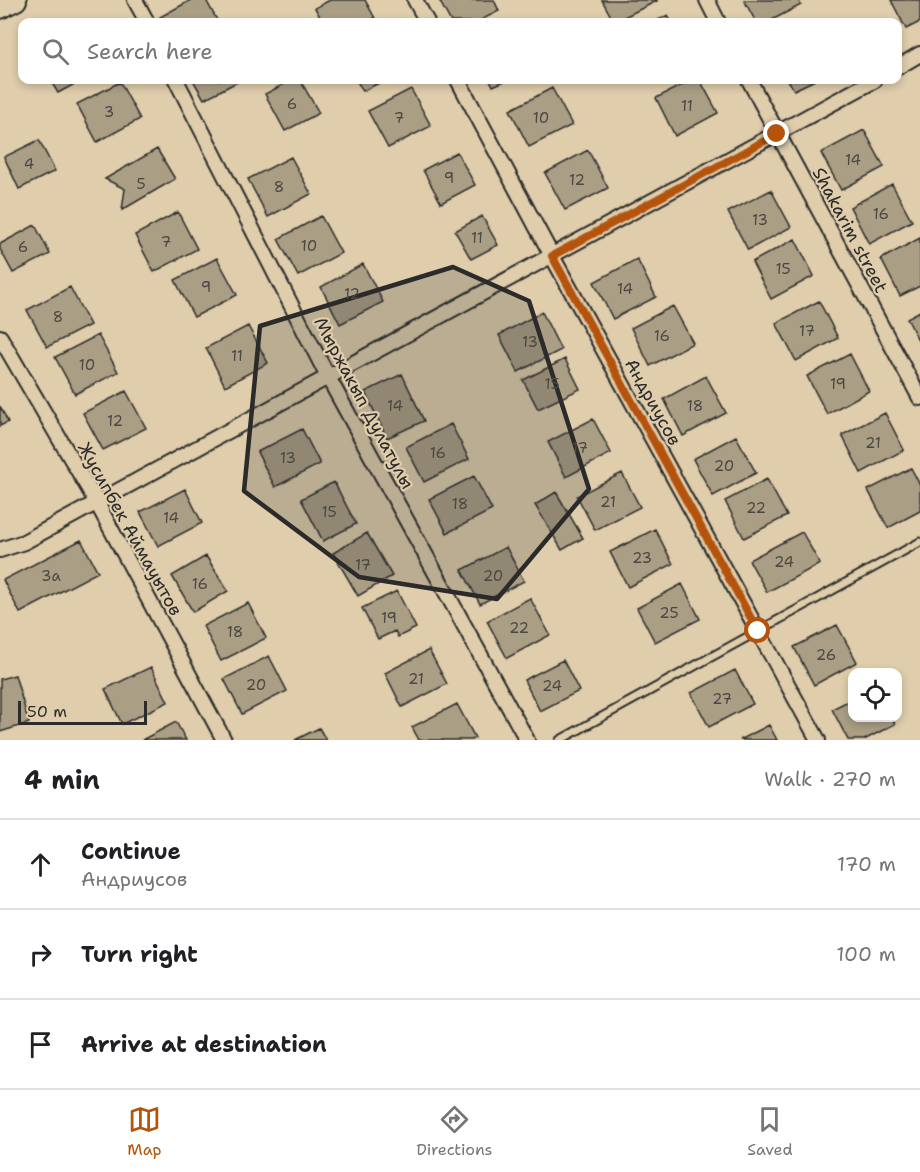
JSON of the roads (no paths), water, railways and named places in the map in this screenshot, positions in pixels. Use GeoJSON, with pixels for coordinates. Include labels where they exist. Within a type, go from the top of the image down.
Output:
{"type":"FeatureCollection","features":[{"type":"Feature","properties":{"kind":"street"},"geometry":{"type":"LineString","coordinates":[[0,8],[16,0]]}},
{"type":"Feature","properties":{"kind":"street"},"geometry":{"type":"LineString","coordinates":[[135,0],[145,18]]}},
{"type":"Feature","properties":{"kind":"street"},"geometry":{"type":"LineString","coordinates":[[415,0],[425,18]]}},
{"type":"Feature","properties":{"kind":"street"},"geometry":{"type":"LineString","coordinates":[[706,0],[716,18]]}},
{"type":"Feature","properties":{"kind":"street"},"geometry":{"type":"LineString","coordinates":[[902,64],[920,54]]}},
{"type":"Feature","properties":{"kind":"street","name":"Мыржакып Дулатулы"},"geometry":{"type":"LineString","coordinates":[[178,84],[328,377],[527,740]]}},
{"type":"Feature","properties":{"kind":"street","name":"Андриусов"},"geometry":{"type":"LineString","coordinates":[[460,84],[818,740]]}},
{"type":"Feature","properties":{"kind":"street","name":"Shakarim street"},"geometry":{"type":"LineString","coordinates":[[751,84],[920,398]]}},
{"type":"Feature","properties":{"kind":"street"},"geometry":{"type":"LineString","coordinates":[[0,550],[24,542],[868,84]]}},
{"type":"Feature","properties":{"kind":"street","name":"Жусипбек Аймауытов"},"geometry":{"type":"LineString","coordinates":[[0,338],[97,502],[224,740]]}},
{"type":"Feature","properties":{"kind":"lane"},"geometry":{"type":"LineString","coordinates":[[560,740],[920,542]]}}]}
